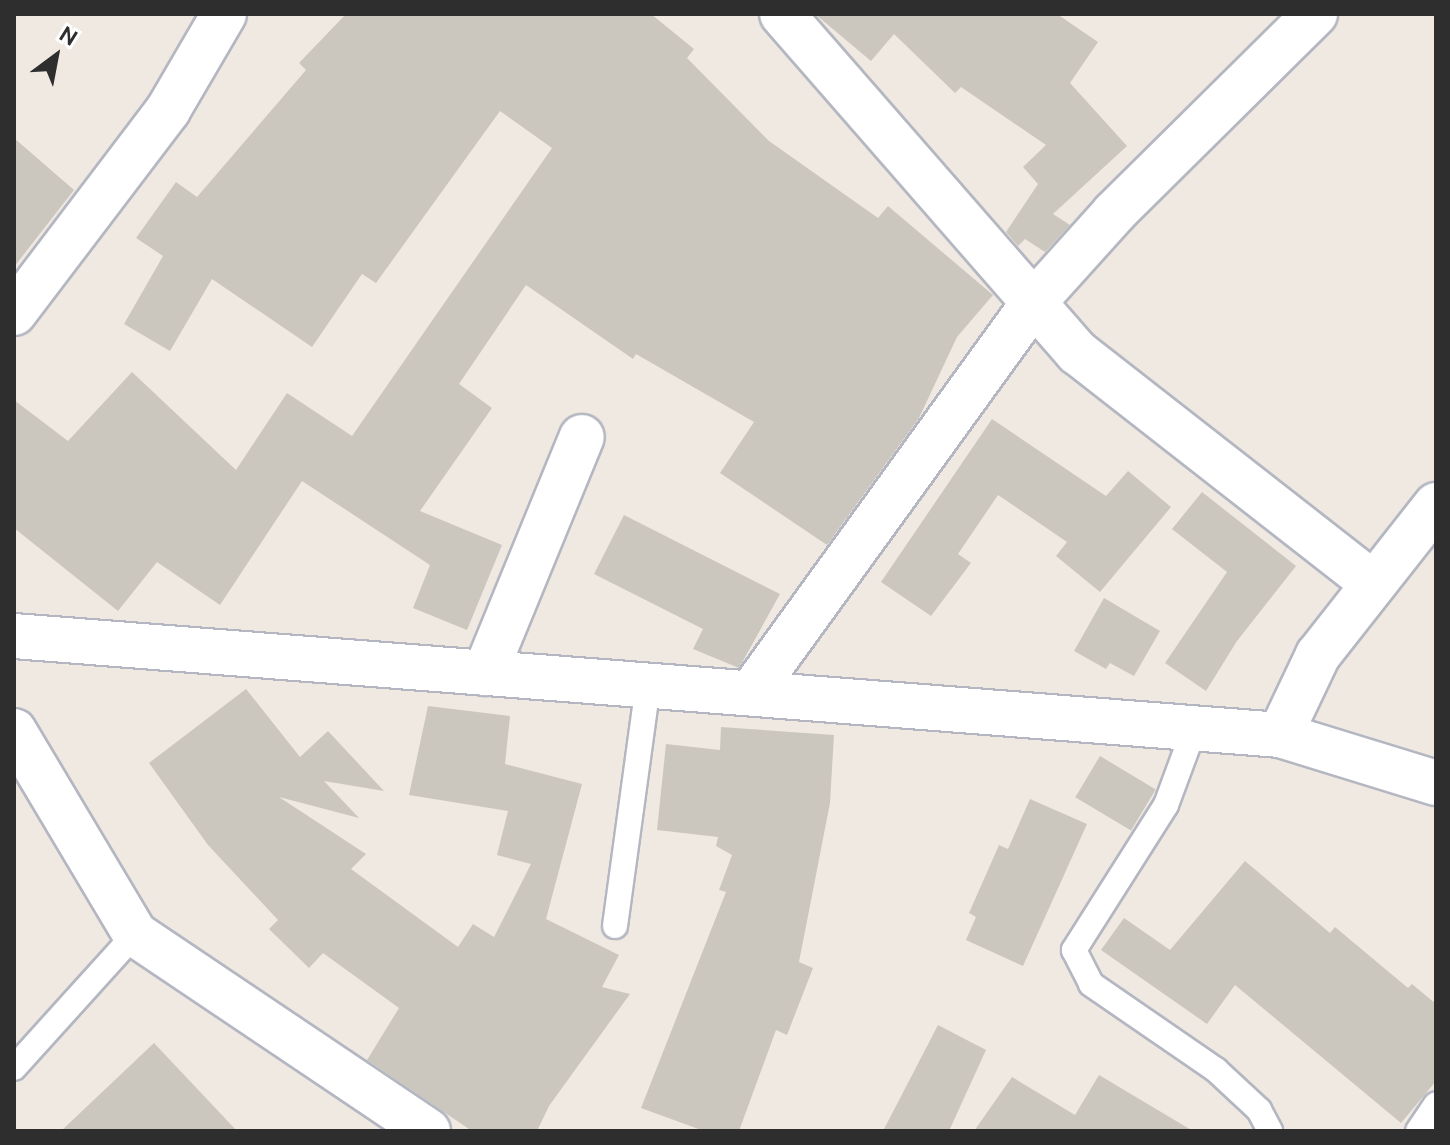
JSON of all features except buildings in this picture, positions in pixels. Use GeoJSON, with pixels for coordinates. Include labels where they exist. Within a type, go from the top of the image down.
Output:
{"type":"FeatureCollection","features":[{"type":"Feature","properties":{"kind":"street"},"geometry":{"type":"LineString","coordinates":[[14,313],[168,110],[224,14]]}},
{"type":"Feature","properties":{"kind":"street"},"geometry":{"type":"LineString","coordinates":[[782,14],[1078,353],[1374,584]]}},
{"type":"Feature","properties":{"kind":"street"},"geometry":{"type":"LineString","coordinates":[[751,693],[1034,302],[1114,213],[1315,14]]}},
{"type":"Feature","properties":{"kind":"street"},"geometry":{"type":"LineString","coordinates":[[485,673],[582,437]]}},
{"type":"Feature","properties":{"kind":"street"},"geometry":{"type":"LineString","coordinates":[[1280,735],[1318,655],[1436,505]]}},
{"type":"Feature","properties":{"kind":"street"},"geometry":{"type":"LineString","coordinates":[[14,636],[751,693],[1193,732],[1280,735],[1436,783]]}},
{"type":"Feature","properties":{"kind":"street"},"geometry":{"type":"LineString","coordinates":[[14,731],[135,934],[428,1131]]}},
{"type":"Feature","properties":{"kind":"lane"},"geometry":{"type":"LineString","coordinates":[[615,926],[648,685]]}},
{"type":"Feature","properties":{"kind":"lane"},"geometry":{"type":"LineString","coordinates":[[1193,732],[1166,805],[1074,950],[1091,984],[1216,1070],[1259,1110],[1270,1131]]}},
{"type":"Feature","properties":{"kind":"lane"},"geometry":{"type":"LineString","coordinates":[[14,1068],[135,934]]}},
{"type":"Feature","properties":{"kind":"lane"},"geometry":{"type":"LineString","coordinates":[[1418,1131],[1436,1104]]}}]}
